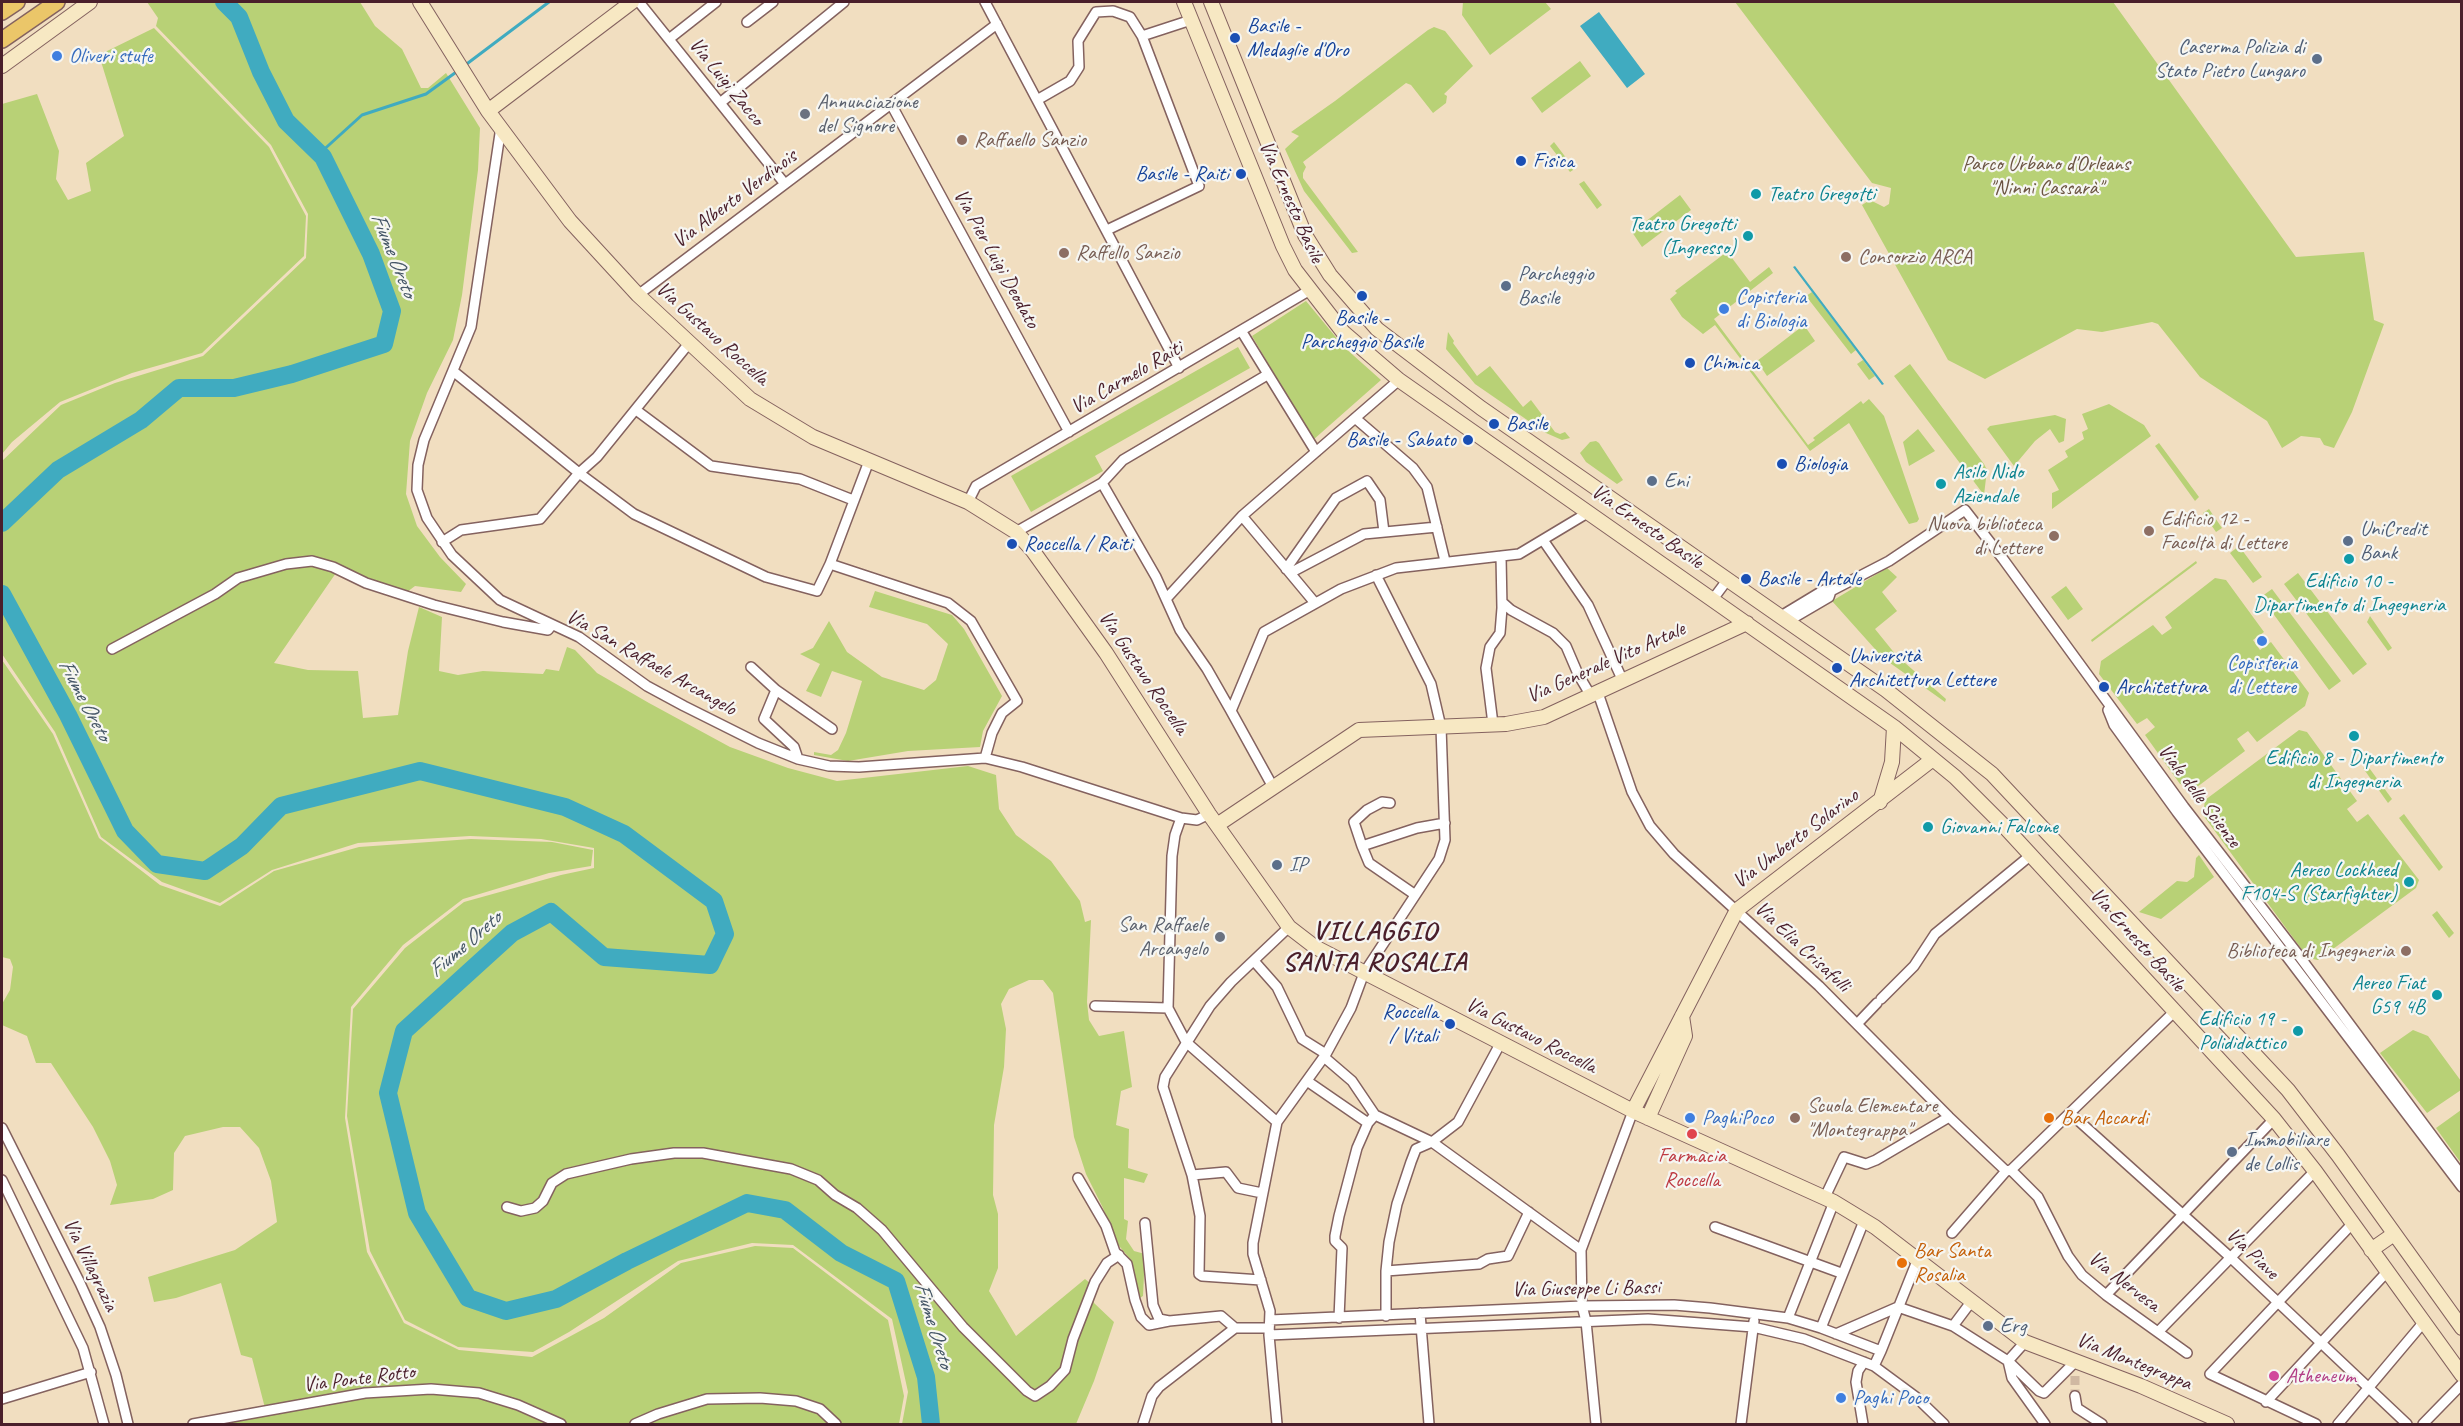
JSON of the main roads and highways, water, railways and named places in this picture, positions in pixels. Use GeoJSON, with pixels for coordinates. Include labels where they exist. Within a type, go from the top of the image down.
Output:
{"type":"FeatureCollection","features":[{"type":"Feature","properties":{"kind":"main road"},"geometry":{"type":"LineString","coordinates":[[2,12],[17,2]]}},
{"type":"Feature","properties":{"kind":"main road"},"geometry":{"type":"LineString","coordinates":[[2,40],[57,2]]}},
{"type":"Feature","properties":{"kind":"water"},"geometry":{"type":"Polygon","coordinates":[[[1599,12],[1645,74],[1627,88],[1580,26],[1599,12]]]}},
{"type":"Feature","properties":{"kind":"water"},"geometry":{"type":"Polygon","coordinates":[[[1795,266],[1884,384],[1882,385],[1793,267],[1795,266]]]}},
{"type":"Feature","properties":{"kind":"waterway","name":"Fiume Oreto"},"geometry":{"type":"LineString","coordinates":[[2,523],[58,470],[141,420],[179,388],[234,388],[292,374],[384,344],[392,311],[371,254],[323,157],[286,121],[261,72],[239,17],[224,2]]}},
{"type":"Feature","properties":{"kind":"waterway"},"geometry":{"type":"LineString","coordinates":[[464,66],[549,2]]}},
{"type":"Feature","properties":{"kind":"waterway"},"geometry":{"type":"LineString","coordinates":[[319,154],[362,115],[426,94],[459,70]]}},
{"type":"Feature","properties":{"kind":"waterway","name":"Fiume Oreto"},"geometry":{"type":"LineString","coordinates":[[2,594],[68,715],[125,831],[157,864],[205,871],[242,846],[281,806],[420,771],[565,807],[624,834],[714,901],[725,934],[710,965],[604,957],[551,912],[512,933],[404,1031],[388,1093],[417,1213],[468,1298],[506,1311],[556,1299],[627,1261],[747,1203],[785,1210],[841,1253],[896,1281],[926,1377],[931,1424]]}},
{"type":"Feature","properties":{"kind":"tunnel"},"geometry":{"type":"LineString","coordinates":[[2075,1376],[2075,1396]]}},
{"type":"Feature","properties":{"kind":"place","name":"Basile - Medaglie d'Oro"},"geometry":{"type":"Point","coordinates":[1235,38]}},
{"type":"Feature","properties":{"kind":"place","name":"Oliveri stufe"},"geometry":{"type":"Point","coordinates":[57,56]}},
{"type":"Feature","properties":{"kind":"place","name":"Caserma Polizia di Stato Pietro Lungaro"},"geometry":{"type":"Point","coordinates":[2317,59]}},
{"type":"Feature","properties":{"kind":"place","name":"Annunciazione del Signore"},"geometry":{"type":"Point","coordinates":[805,114]}},
{"type":"Feature","properties":{"kind":"place","name":"Raffaello Sanzio"},"geometry":{"type":"Point","coordinates":[962,140]}},
{"type":"Feature","properties":{"kind":"place","name":"Fisica"},"geometry":{"type":"Point","coordinates":[1521,161]}},
{"type":"Feature","properties":{"kind":"place","name":"Basile - Raiti"},"geometry":{"type":"Point","coordinates":[1241,174]}},
{"type":"Feature","properties":{"kind":"place","name":"Teatro Gregotti"},"geometry":{"type":"Point","coordinates":[1756,194]}},
{"type":"Feature","properties":{"kind":"place","name":"Teatro Gregotti (Ingresso)"},"geometry":{"type":"Point","coordinates":[1748,236]}},
{"type":"Feature","properties":{"kind":"place","name":"Raffello Sanzio"},"geometry":{"type":"Point","coordinates":[1064,253]}},
{"type":"Feature","properties":{"kind":"place","name":"Consorzio ARCA"},"geometry":{"type":"Point","coordinates":[1846,257]}},
{"type":"Feature","properties":{"kind":"place","name":"Parcheggio Basile"},"geometry":{"type":"Point","coordinates":[1506,286]}},
{"type":"Feature","properties":{"kind":"place","name":"Basile - Parcheggio Basile"},"geometry":{"type":"Point","coordinates":[1362,296]}},
{"type":"Feature","properties":{"kind":"place","name":"Copisteria di Biologia"},"geometry":{"type":"Point","coordinates":[1724,309]}},
{"type":"Feature","properties":{"kind":"place","name":"Chimica"},"geometry":{"type":"Point","coordinates":[1690,363]}},
{"type":"Feature","properties":{"kind":"place","name":"Basile"},"geometry":{"type":"Point","coordinates":[1494,424]}},
{"type":"Feature","properties":{"kind":"place","name":"Basile - Sabato"},"geometry":{"type":"Point","coordinates":[1468,440]}},
{"type":"Feature","properties":{"kind":"place","name":"Biologia"},"geometry":{"type":"Point","coordinates":[1782,464]}},
{"type":"Feature","properties":{"kind":"place","name":"Eni"},"geometry":{"type":"Point","coordinates":[1652,481]}},
{"type":"Feature","properties":{"kind":"place","name":"Asilo Nido Aziendale"},"geometry":{"type":"Point","coordinates":[1941,484]}},
{"type":"Feature","properties":{"kind":"place","name":"Edificio 12 - Facoltà di Lettere"},"geometry":{"type":"Point","coordinates":[2149,531]}},
{"type":"Feature","properties":{"kind":"place","name":"Nuova biblioteca di Lettere"},"geometry":{"type":"Point","coordinates":[2054,536]}},
{"type":"Feature","properties":{"kind":"place","name":"UniCredit Bank"},"geometry":{"type":"Point","coordinates":[2348,541]}},
{"type":"Feature","properties":{"kind":"place","name":"Roccella / Raiti"},"geometry":{"type":"Point","coordinates":[1012,544]}},
{"type":"Feature","properties":{"kind":"place","name":"Edificio 10 - Dipartimento di Ingegneria"},"geometry":{"type":"Point","coordinates":[2349,559]}},
{"type":"Feature","properties":{"kind":"place","name":"Basile - Artale"},"geometry":{"type":"Point","coordinates":[1746,579]}},
{"type":"Feature","properties":{"kind":"place","name":"Copisteria di Lettere"},"geometry":{"type":"Point","coordinates":[2262,641]}},
{"type":"Feature","properties":{"kind":"place","name":"Università Architettura Lettere"},"geometry":{"type":"Point","coordinates":[1837,668]}},
{"type":"Feature","properties":{"kind":"place","name":"Architettura"},"geometry":{"type":"Point","coordinates":[2104,687]}},
{"type":"Feature","properties":{"kind":"place","name":"Edificio 8 - Dipartimento di Ingegneria"},"geometry":{"type":"Point","coordinates":[2354,736]}},
{"type":"Feature","properties":{"kind":"place","name":"Giovanni Falcone"},"geometry":{"type":"Point","coordinates":[1928,827]}},
{"type":"Feature","properties":{"kind":"place","name":"IP"},"geometry":{"type":"Point","coordinates":[1277,865]}},
{"type":"Feature","properties":{"kind":"place","name":"Aereo Lockheed F104-S (Starfighter)"},"geometry":{"type":"Point","coordinates":[2409,882]}},
{"type":"Feature","properties":{"kind":"place","name":"San Raffaele Arcangelo"},"geometry":{"type":"Point","coordinates":[1220,937]}},
{"type":"Feature","properties":{"kind":"place","name":"Biblioteca di Ingegneria"},"geometry":{"type":"Point","coordinates":[2406,951]}},
{"type":"Feature","properties":{"kind":"place","name":"Aereo Fiat G59 4B"},"geometry":{"type":"Point","coordinates":[2437,995]}},
{"type":"Feature","properties":{"kind":"place","name":"Roccella / Vitali"},"geometry":{"type":"Point","coordinates":[1450,1024]}},
{"type":"Feature","properties":{"kind":"place","name":"Edificio 19 - Polididattico"},"geometry":{"type":"Point","coordinates":[2298,1031]}},
{"type":"Feature","properties":{"kind":"place","name":"PaghiPoco"},"geometry":{"type":"Point","coordinates":[1690,1118]}},
{"type":"Feature","properties":{"kind":"place","name":"Scuola Elementare \"Montegrappa\""},"geometry":{"type":"Point","coordinates":[1795,1118]}},
{"type":"Feature","properties":{"kind":"place","name":"Bar Accardi"},"geometry":{"type":"Point","coordinates":[2049,1118]}},
{"type":"Feature","properties":{"kind":"place","name":"Farmacia Roccella"},"geometry":{"type":"Point","coordinates":[1692,1134]}},
{"type":"Feature","properties":{"kind":"place","name":"Immobiliare de Lollis"},"geometry":{"type":"Point","coordinates":[2232,1152]}},
{"type":"Feature","properties":{"kind":"place","name":"Bar Santa Rosalia"},"geometry":{"type":"Point","coordinates":[1902,1263]}},
{"type":"Feature","properties":{"kind":"place","name":"Erg"},"geometry":{"type":"Point","coordinates":[1988,1326]}},
{"type":"Feature","properties":{"kind":"place","name":"Atheneum"},"geometry":{"type":"Point","coordinates":[2274,1376]}},
{"type":"Feature","properties":{"kind":"place","name":"Paghi Poco"},"geometry":{"type":"Point","coordinates":[1841,1398]}},
{"type":"Feature","properties":{"kind":"district","name":"VILLAGGIO SANTA ROSALIA"},"geometry":{"type":"Point","coordinates":[1375,948]}},
{"type":"Feature","properties":{"kind":"park label","name":"Parco Urbano d'Orleans \"Ninni Cassarà\""},"geometry":{"type":"Point","coordinates":[2046,176]}}]}
